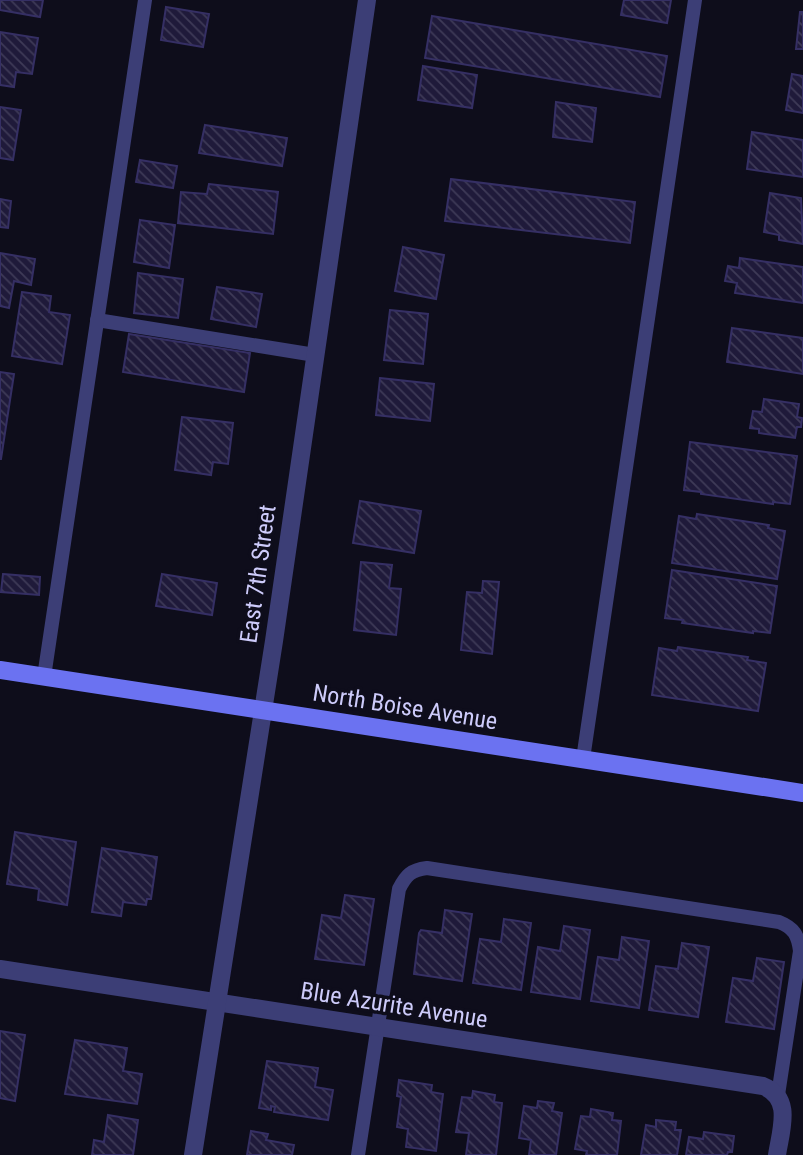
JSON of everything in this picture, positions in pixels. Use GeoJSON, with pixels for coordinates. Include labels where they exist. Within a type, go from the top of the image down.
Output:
{"type":"FeatureCollection","features":[{"type":"Feature","properties":{"kind":"street","name":"East 7th Street"},"geometry":{"type":"LineString","coordinates":[[193,1155],[367,0]]}},
{"type":"Feature","properties":{"kind":"street","name":"North Boise Avenue"},"geometry":{"type":"LineString","coordinates":[[0,670],[803,793]]}},
{"type":"Feature","properties":{"kind":"street","name":"Blue Azurite Avenue"},"geometry":{"type":"LineString","coordinates":[[0,969],[763,1086],[778,1095]]}},
{"type":"Feature","properties":{"kind":"street"},"geometry":{"type":"LineString","coordinates":[[777,1155],[784,1112],[778,1095]]}},
{"type":"Feature","properties":{"kind":"lane"},"geometry":{"type":"LineString","coordinates":[[44,677],[145,0]]}},
{"type":"Feature","properties":{"kind":"lane"},"geometry":{"type":"LineString","coordinates":[[583,760],[695,0]]}},
{"type":"Feature","properties":{"kind":"lane"},"geometry":{"type":"LineString","coordinates":[[97,320],[315,355]]}},
{"type":"Feature","properties":{"kind":"lane"},"geometry":{"type":"LineString","coordinates":[[358,1155],[398,889],[405,876],[414,870],[427,868],[779,922],[791,927],[799,937],[800,951],[778,1095]]}},
{"type":"Feature","properties":{"kind":"building"},"geometry":{"type":"Polygon","coordinates":[[[0,0],[43,0],[40,17],[0,10],[0,0]]]}},
{"type":"Feature","properties":{"kind":"building"},"geometry":{"type":"Polygon","coordinates":[[[624,0],[671,0],[667,23],[621,15],[624,0]]]}},
{"type":"Feature","properties":{"kind":"building"},"geometry":{"type":"Polygon","coordinates":[[[166,7],[209,14],[203,47],[161,40],[166,7]]]}},
{"type":"Feature","properties":{"kind":"building"},"geometry":{"type":"Polygon","coordinates":[[[800,12],[803,12],[803,49],[796,49],[800,12]]]}},
{"type":"Feature","properties":{"kind":"building"},"geometry":{"type":"Polygon","coordinates":[[[432,16],[667,56],[660,97],[425,58],[432,16]]]}},
{"type":"Feature","properties":{"kind":"building"},"geometry":{"type":"Polygon","coordinates":[[[0,32],[38,38],[32,74],[16,72],[14,87],[0,85],[0,32]]]}},
{"type":"Feature","properties":{"kind":"building"},"geometry":{"type":"Polygon","coordinates":[[[423,66],[477,75],[472,108],[418,100],[423,66]]]}},
{"type":"Feature","properties":{"kind":"building"},"geometry":{"type":"Polygon","coordinates":[[[792,74],[803,76],[803,113],[786,110],[792,74]]]}},
{"type":"Feature","properties":{"kind":"building"},"geometry":{"type":"Polygon","coordinates":[[[556,102],[596,108],[592,142],[553,137],[556,102]]]}},
{"type":"Feature","properties":{"kind":"building"},"geometry":{"type":"Polygon","coordinates":[[[0,107],[21,110],[13,160],[0,158],[0,107]]]}},
{"type":"Feature","properties":{"kind":"building"},"geometry":{"type":"Polygon","coordinates":[[[205,125],[287,138],[282,166],[199,153],[205,125]]]}},
{"type":"Feature","properties":{"kind":"building"},"geometry":{"type":"Polygon","coordinates":[[[752,132],[803,140],[803,177],[747,169],[752,132]]]}},
{"type":"Feature","properties":{"kind":"building"},"geometry":{"type":"Polygon","coordinates":[[[140,160],[177,166],[173,188],[136,182],[140,160]]]}},
{"type":"Feature","properties":{"kind":"building"},"geometry":{"type":"Polygon","coordinates":[[[451,179],[635,202],[630,243],[445,221],[451,179]]]}},
{"type":"Feature","properties":{"kind":"building"},"geometry":{"type":"Polygon","coordinates":[[[209,184],[278,192],[273,234],[178,223],[181,192],[207,194],[209,184]]]}},
{"type":"Feature","properties":{"kind":"building"},"geometry":{"type":"Polygon","coordinates":[[[770,193],[801,198],[803,244],[779,240],[779,235],[764,232],[770,193]]]}},
{"type":"Feature","properties":{"kind":"building"},"geometry":{"type":"Polygon","coordinates":[[[0,199],[11,201],[8,228],[0,227],[0,199]]]}},
{"type":"Feature","properties":{"kind":"building"},"geometry":{"type":"Polygon","coordinates":[[[140,220],[175,225],[169,268],[134,262],[140,220]]]}},
{"type":"Feature","properties":{"kind":"building"},"geometry":{"type":"Polygon","coordinates":[[[403,247],[444,255],[436,299],[395,291],[403,247]]]}},
{"type":"Feature","properties":{"kind":"building"},"geometry":{"type":"Polygon","coordinates":[[[0,253],[35,259],[31,285],[14,281],[9,308],[0,306],[0,253]]]}},
{"type":"Feature","properties":{"kind":"building"},"geometry":{"type":"Polygon","coordinates":[[[740,258],[803,267],[803,303],[735,293],[737,283],[725,281],[728,266],[739,268],[740,258]]]}},
{"type":"Feature","properties":{"kind":"building"},"geometry":{"type":"Polygon","coordinates":[[[138,273],[183,279],[178,318],[134,313],[138,273]]]}},
{"type":"Feature","properties":{"kind":"building"},"geometry":{"type":"Polygon","coordinates":[[[217,287],[262,294],[256,327],[211,319],[217,287]]]}},
{"type":"Feature","properties":{"kind":"building"},"geometry":{"type":"Polygon","coordinates":[[[22,292],[51,296],[49,312],[70,315],[62,364],[12,356],[22,292]]]}},
{"type":"Feature","properties":{"kind":"building"},"geometry":{"type":"Polygon","coordinates":[[[390,310],[428,314],[423,364],[384,360],[390,310]]]}},
{"type":"Feature","properties":{"kind":"building"},"geometry":{"type":"Polygon","coordinates":[[[732,328],[803,338],[803,374],[727,362],[732,328]]]}},
{"type":"Feature","properties":{"kind":"building"},"geometry":{"type":"Polygon","coordinates":[[[129,334],[250,353],[244,392],[123,372],[129,334]]]}},
{"type":"Feature","properties":{"kind":"building"},"geometry":{"type":"Polygon","coordinates":[[[0,372],[14,374],[1,459],[0,459],[0,372]]]}},
{"type":"Feature","properties":{"kind":"building"},"geometry":{"type":"Polygon","coordinates":[[[380,378],[434,384],[430,421],[376,415],[380,378]]]}},
{"type":"Feature","properties":{"kind":"building"},"geometry":{"type":"Polygon","coordinates":[[[764,399],[799,404],[797,417],[802,418],[801,427],[797,427],[795,438],[759,433],[759,429],[750,428],[753,411],[762,412],[764,399]]]}},
{"type":"Feature","properties":{"kind":"building"},"geometry":{"type":"Polygon","coordinates":[[[182,417],[233,423],[228,464],[213,462],[211,475],[175,470],[182,417]]]}},
{"type":"Feature","properties":{"kind":"building"},"geometry":{"type":"Polygon","coordinates":[[[690,442],[797,456],[790,504],[773,504],[684,490],[690,442]]]}},
{"type":"Feature","properties":{"kind":"building"},"geometry":{"type":"Polygon","coordinates":[[[360,501],[421,511],[414,553],[353,543],[360,501]]]}},
{"type":"Feature","properties":{"kind":"building"},"geometry":{"type":"Polygon","coordinates":[[[697,514],[769,525],[768,528],[785,531],[777,579],[672,563],[679,516],[696,519],[697,514]]]}},
{"type":"Feature","properties":{"kind":"building"},"geometry":{"type":"Polygon","coordinates":[[[361,562],[392,565],[389,588],[401,589],[396,635],[354,630],[361,562]]]}},
{"type":"Feature","properties":{"kind":"building"},"geometry":{"type":"Polygon","coordinates":[[[672,570],[777,586],[770,633],[682,623],[683,620],[665,618],[672,570]]]}},
{"type":"Feature","properties":{"kind":"building"},"geometry":{"type":"Polygon","coordinates":[[[3,574],[40,577],[39,595],[1,592],[3,574]]]}},
{"type":"Feature","properties":{"kind":"building"},"geometry":{"type":"Polygon","coordinates":[[[162,574],[217,583],[212,615],[156,606],[162,574]]]}},
{"type":"Feature","properties":{"kind":"building"},"geometry":{"type":"Polygon","coordinates":[[[483,581],[499,582],[492,654],[461,650],[467,592],[482,593],[483,581]]]}},
{"type":"Feature","properties":{"kind":"building"},"geometry":{"type":"Polygon","coordinates":[[[678,647],[748,657],[747,660],[766,663],[758,711],[652,695],[659,648],[677,651],[678,647]]]}},
{"type":"Feature","properties":{"kind":"building"},"geometry":{"type":"Polygon","coordinates":[[[15,832],[76,842],[67,905],[38,900],[39,889],[7,884],[15,832]]]}},
{"type":"Feature","properties":{"kind":"building"},"geometry":{"type":"Polygon","coordinates":[[[102,848],[157,857],[151,899],[147,899],[146,905],[123,902],[121,916],[92,912],[102,848]]]}},
{"type":"Feature","properties":{"kind":"building"},"geometry":{"type":"Polygon","coordinates":[[[345,895],[374,899],[364,965],[315,959],[322,915],[341,918],[345,895]]]}},
{"type":"Feature","properties":{"kind":"building"},"geometry":{"type":"Polygon","coordinates":[[[445,910],[472,914],[462,981],[414,974],[419,933],[421,930],[442,933],[445,910]]]}},
{"type":"Feature","properties":{"kind":"building"},"geometry":{"type":"Polygon","coordinates":[[[504,919],[531,923],[521,990],[473,983],[480,939],[501,942],[504,919]]]}},
{"type":"Feature","properties":{"kind":"building"},"geometry":{"type":"Polygon","coordinates":[[[564,926],[590,930],[580,999],[531,992],[538,947],[560,951],[564,926]]]}},
{"type":"Feature","properties":{"kind":"building"},"geometry":{"type":"Polygon","coordinates":[[[622,937],[649,941],[639,1008],[591,1001],[598,957],[619,960],[622,937]]]}},
{"type":"Feature","properties":{"kind":"building"},"geometry":{"type":"Polygon","coordinates":[[[682,943],[709,947],[698,1017],[649,1010],[656,966],[678,969],[682,943]]]}},
{"type":"Feature","properties":{"kind":"building"},"geometry":{"type":"Polygon","coordinates":[[[757,958],[784,962],[774,1029],[726,1022],[733,978],[753,981],[757,958]]]}},
{"type":"Feature","properties":{"kind":"building"},"geometry":{"type":"Polygon","coordinates":[[[0,1031],[25,1035],[15,1101],[0,1098],[0,1031]]]}},
{"type":"Feature","properties":{"kind":"building"},"geometry":{"type":"Polygon","coordinates":[[[75,1040],[127,1048],[123,1071],[142,1074],[137,1104],[65,1094],[75,1040]]]}},
{"type":"Feature","properties":{"kind":"building"},"geometry":{"type":"Polygon","coordinates":[[[267,1061],[318,1068],[315,1087],[333,1090],[328,1120],[274,1112],[275,1107],[271,1106],[271,1110],[259,1108],[267,1061]]]}},
{"type":"Feature","properties":{"kind":"building"},"geometry":{"type":"Polygon","coordinates":[[[399,1080],[432,1085],[431,1092],[443,1094],[436,1151],[406,1147],[408,1129],[397,1127],[401,1097],[397,1096],[399,1080]]]}},
{"type":"Feature","properties":{"kind":"building"},"geometry":{"type":"Polygon","coordinates":[[[473,1091],[495,1095],[494,1102],[502,1103],[496,1155],[466,1155],[469,1133],[456,1132],[462,1097],[472,1098],[473,1091]]]}},
{"type":"Feature","properties":{"kind":"building"},"geometry":{"type":"Polygon","coordinates":[[[538,1101],[554,1103],[552,1111],[562,1113],[556,1155],[529,1155],[531,1140],[519,1138],[524,1106],[537,1108],[538,1101]]]}},
{"type":"Feature","properties":{"kind":"building"},"geometry":{"type":"Polygon","coordinates":[[[591,1109],[613,1113],[612,1120],[621,1121],[617,1155],[586,1155],[587,1151],[575,1149],[581,1116],[590,1117],[591,1109]]]}},
{"type":"Feature","properties":{"kind":"building"},"geometry":{"type":"Polygon","coordinates":[[[108,1115],[138,1120],[133,1155],[92,1155],[94,1140],[104,1142],[108,1115]]]}},
{"type":"Feature","properties":{"kind":"building"},"geometry":{"type":"Polygon","coordinates":[[[656,1120],[676,1122],[675,1130],[681,1130],[677,1155],[641,1155],[646,1125],[656,1127],[656,1120]]]}},
{"type":"Feature","properties":{"kind":"building"},"geometry":{"type":"Polygon","coordinates":[[[251,1131],[268,1134],[266,1140],[294,1145],[292,1155],[247,1155],[251,1131]]]}},
{"type":"Feature","properties":{"kind":"building"},"geometry":{"type":"Polygon","coordinates":[[[704,1132],[734,1136],[732,1152],[727,1155],[686,1155],[689,1137],[703,1139],[704,1132]]]}}]}
